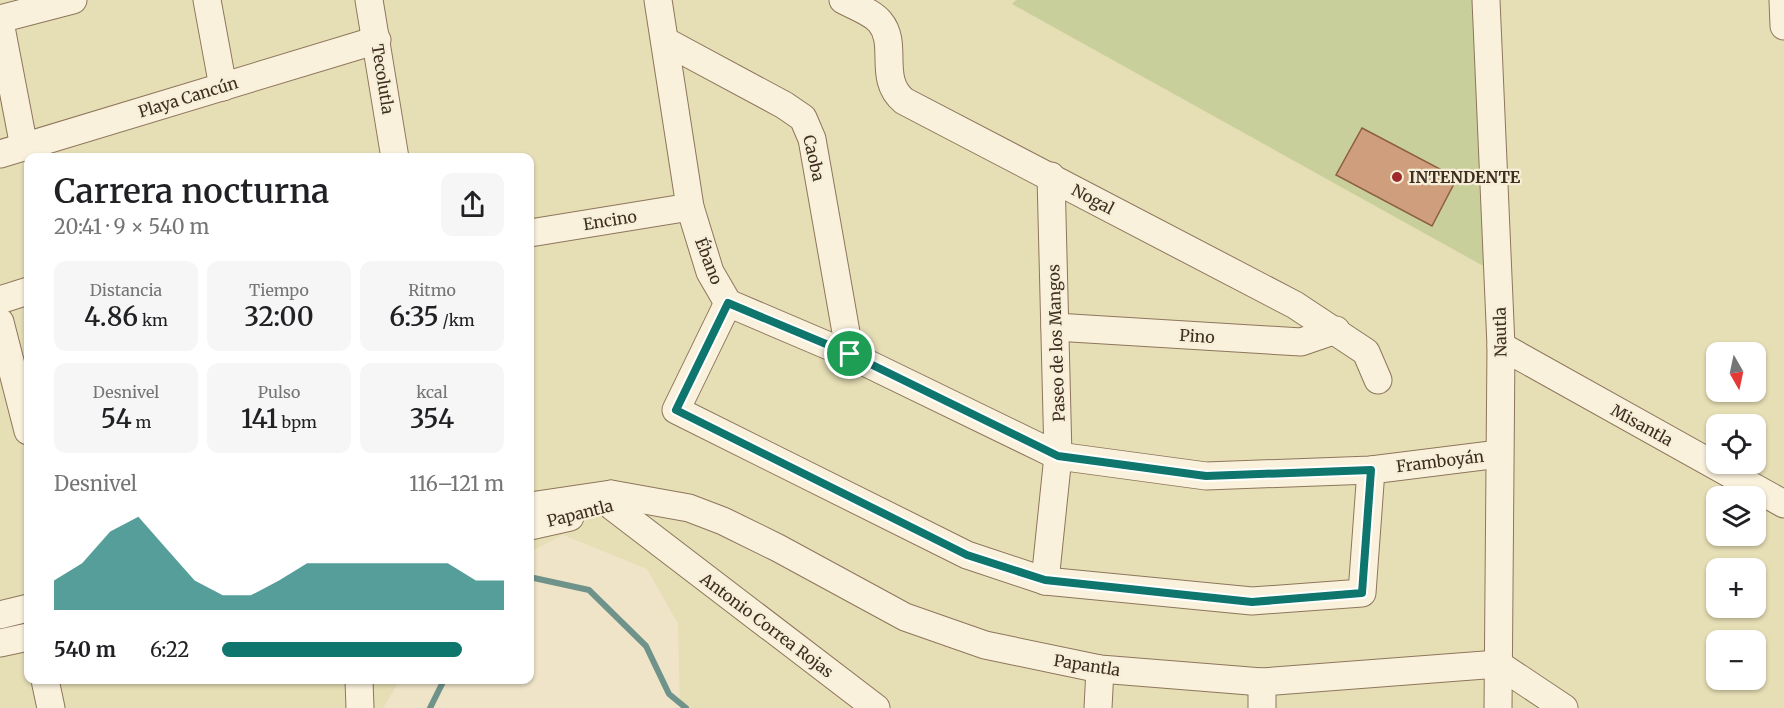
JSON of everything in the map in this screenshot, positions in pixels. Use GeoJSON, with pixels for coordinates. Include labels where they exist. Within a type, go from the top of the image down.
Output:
{"type":"FeatureCollection","features":[{"type":"Feature","properties":{"kind":"street"},"geometry":{"type":"LineString","coordinates":[[12,150],[0,20],[73,0]]}},
{"type":"Feature","properties":{"kind":"street"},"geometry":{"type":"LineString","coordinates":[[207,0],[223,87]]}},
{"type":"Feature","properties":{"kind":"street","name":"Tecolutla"},"geometry":{"type":"LineString","coordinates":[[369,0],[394,153]]}},
{"type":"Feature","properties":{"kind":"street","name":"Ébano"},"geometry":{"type":"LineString","coordinates":[[658,0],[690,207],[710,272],[728,303],[850,354],[1058,456]]}},
{"type":"Feature","properties":{"kind":"street","name":"Nogal"},"geometry":{"type":"LineString","coordinates":[[843,0],[876,18],[882,24],[887,37],[894,93],[904,101],[1295,305],[1366,352],[1378,380]]}},
{"type":"Feature","properties":{"kind":"street","name":"Nautla"},"geometry":{"type":"LineString","coordinates":[[1486,0],[1501,346],[1498,708]]}},
{"type":"Feature","properties":{"kind":"street"},"geometry":{"type":"LineString","coordinates":[[1783,0],[1784,26]]}},
{"type":"Feature","properties":{"kind":"street","name":"Playa Cancún"},"geometry":{"type":"LineString","coordinates":[[12,150],[377,40]]}},
{"type":"Feature","properties":{"kind":"street","name":"Caoba"},"geometry":{"type":"LineString","coordinates":[[665,41],[784,105],[803,118],[812,139],[850,354]]}},
{"type":"Feature","properties":{"kind":"street","name":"Paseo de los Mangos"},"geometry":{"type":"LineString","coordinates":[[1045,580],[1058,456],[1051,176]]}},
{"type":"Feature","properties":{"kind":"street","name":"Encino"},"geometry":{"type":"LineString","coordinates":[[534,232],[690,207]]}},
{"type":"Feature","properties":{"kind":"street"},"geometry":{"type":"LineString","coordinates":[[0,300],[24,292]]}},
{"type":"Feature","properties":{"kind":"street"},"geometry":{"type":"LineString","coordinates":[[728,303],[676,410],[967,555],[1045,580],[1252,602],[1362,593],[1371,470]]}},
{"type":"Feature","properties":{"kind":"street"},"geometry":{"type":"LineString","coordinates":[[0,322],[24,415]]}},
{"type":"Feature","properties":{"kind":"street","name":"Pino"},"geometry":{"type":"LineString","coordinates":[[1055,327],[1301,342],[1336,330]]}},
{"type":"Feature","properties":{"kind":"street","name":"Misantla"},"geometry":{"type":"LineString","coordinates":[[1501,346],[1784,504]]}},
{"type":"Feature","properties":{"kind":"street","name":"Framboyán"},"geometry":{"type":"LineString","coordinates":[[1058,456],[1206,476],[1371,470],[1499,454]]}},
{"type":"Feature","properties":{"kind":"street","name":"Papantla"},"geometry":{"type":"LineString","coordinates":[[534,506],[618,499],[689,508],[723,521],[778,548],[905,617],[985,645],[1100,669],[1262,695],[1498,664]]}},
{"type":"Feature","properties":{"kind":"street","name":"Papantla"},"geometry":{"type":"LineString","coordinates":[[534,525],[618,499]]}},
{"type":"Feature","properties":{"kind":"street","name":"Antonio Correa Rojas"},"geometry":{"type":"LineString","coordinates":[[618,499],[657,542],[876,708]]}},
{"type":"Feature","properties":{"kind":"street"},"geometry":{"type":"LineString","coordinates":[[657,542],[663,524],[689,508]]}},
{"type":"Feature","properties":{"kind":"street"},"geometry":{"type":"LineString","coordinates":[[0,615],[24,609]]}},
{"type":"Feature","properties":{"kind":"street"},"geometry":{"type":"LineString","coordinates":[[0,643],[24,639]]}},
{"type":"Feature","properties":{"kind":"street"},"geometry":{"type":"LineString","coordinates":[[1498,664],[1564,708]]}},
{"type":"Feature","properties":{"kind":"street"},"geometry":{"type":"LineString","coordinates":[[1098,708],[1100,669]]}},
{"type":"Feature","properties":{"kind":"street"},"geometry":{"type":"LineString","coordinates":[[46,684],[51,708]]}},
{"type":"Feature","properties":{"kind":"street"},"geometry":{"type":"LineString","coordinates":[[359,684],[360,708]]}},
{"type":"Feature","properties":{"kind":"shaded area"},"geometry":{"type":"Polygon","coordinates":[[[0,0],[1784,0],[1784,708],[680,708],[678,624],[647,569],[563,535],[534,550],[534,153],[24,153],[24,684],[398,684],[383,708],[0,708],[0,0]]]}},
{"type":"Feature","properties":{"kind":"green space"},"geometry":{"type":"Polygon","coordinates":[[[1016,0],[1486,0],[1487,268],[1012,4],[1016,0]]]}},
{"type":"Feature","properties":{"kind":"building","name":"INTENDENTE"},"geometry":{"type":"Polygon","coordinates":[[[1362,128],[1457,178],[1432,226],[1336,175],[1362,128]]]}},
{"type":"Feature","properties":{"kind":"waterway"},"geometry":{"type":"LineString","coordinates":[[534,578],[589,590],[646,646],[669,694],[686,708]]}},
{"type":"Feature","properties":{"kind":"waterway"},"geometry":{"type":"LineString","coordinates":[[430,708],[442,684]]}},
{"type":"Feature","properties":{"kind":"place","name":"INTENDENTE"},"geometry":{"type":"Point","coordinates":[1397,177]}},
{"type":"Feature","properties":{"kind":"route"},"geometry":{"type":"LineString","coordinates":[[728,303],[850,354],[1058,456],[1206,476],[1371,470],[1362,593],[1252,602],[1131,591],[1045,580],[967,555],[676,410],[728,303]]}}]}
